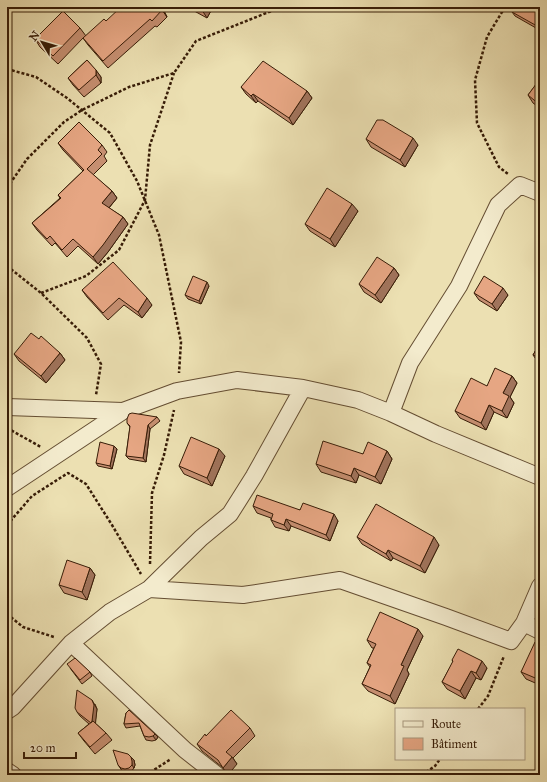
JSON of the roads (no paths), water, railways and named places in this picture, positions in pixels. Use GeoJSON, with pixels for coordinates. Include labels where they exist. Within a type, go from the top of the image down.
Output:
{"type":"FeatureCollection","features":[{"type":"Feature","properties":{"kind":"street"},"geometry":{"type":"LineString","coordinates":[[391,413],[410,363],[459,286],[498,205],[520,185],[540,193]]}},
{"type":"Feature","properties":{"kind":"street"},"geometry":{"type":"LineString","coordinates":[[7,488],[123,411],[177,391],[237,380],[303,388],[358,400],[540,477]]}},
{"type":"Feature","properties":{"kind":"street"},"geometry":{"type":"LineString","coordinates":[[7,712],[71,643],[110,612],[149,589],[201,538],[230,514],[254,476],[303,388]]}},
{"type":"Feature","properties":{"kind":"street"},"geometry":{"type":"LineString","coordinates":[[7,407],[123,411]]}},
{"type":"Feature","properties":{"kind":"street"},"geometry":{"type":"LineString","coordinates":[[149,589],[243,594],[340,580],[511,641],[524,623],[540,586]]}},
{"type":"Feature","properties":{"kind":"street"},"geometry":{"type":"LineString","coordinates":[[524,623],[540,631]]}},
{"type":"Feature","properties":{"kind":"street"},"geometry":{"type":"LineString","coordinates":[[71,643],[185,750],[217,775]]}},
{"type":"Feature","properties":{"kind":"street"},"geometry":{"type":"LineString","coordinates":[[7,771],[13,775]]}}]}
